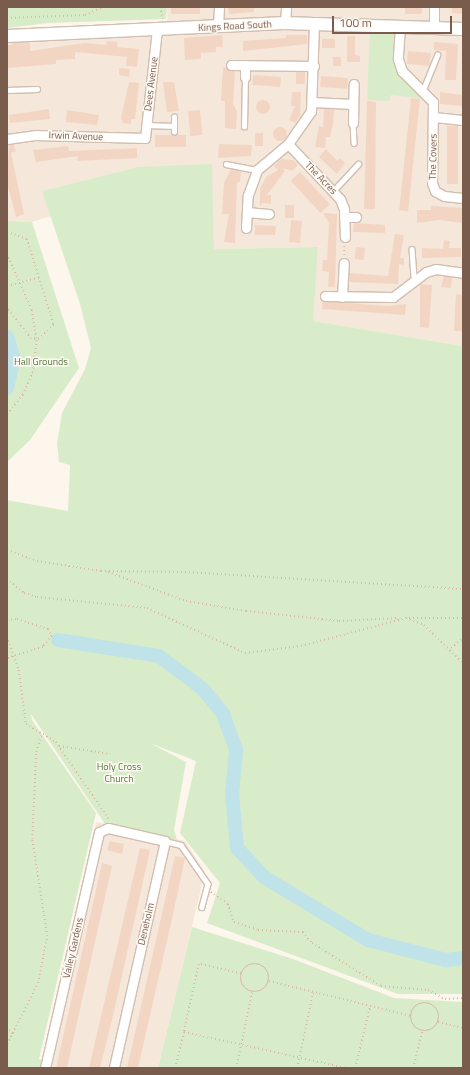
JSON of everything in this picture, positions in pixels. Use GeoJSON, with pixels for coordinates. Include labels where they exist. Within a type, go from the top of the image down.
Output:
{"type":"FeatureCollection","features":[{"type":"Feature","properties":{"kind":"street"},"geometry":{"type":"LineString","coordinates":[[218,26],[219,7]]}},
{"type":"Feature","properties":{"kind":"street"},"geometry":{"type":"LineString","coordinates":[[285,23],[286,7]]}},
{"type":"Feature","properties":{"kind":"street"},"geometry":{"type":"LineString","coordinates":[[434,7],[434,28]]}},
{"type":"Feature","properties":{"kind":"street","name":"Kings Road South"},"geometry":{"type":"LineString","coordinates":[[7,36],[285,23],[463,29]]}},
{"type":"Feature","properties":{"kind":"street"},"geometry":{"type":"LineString","coordinates":[[246,228],[247,212],[257,170],[288,144],[300,131],[312,102],[314,24]]}},
{"type":"Feature","properties":{"kind":"street","name":"The Covers"},"geometry":{"type":"LineString","coordinates":[[400,27],[398,59],[402,71],[423,90],[433,102],[432,183],[435,191],[444,196],[463,198]]}},
{"type":"Feature","properties":{"kind":"street","name":"Dees Avenue"},"geometry":{"type":"LineString","coordinates":[[145,138],[157,30]]}},
{"type":"Feature","properties":{"kind":"street"},"geometry":{"type":"LineString","coordinates":[[232,65],[314,66]]}},
{"type":"Feature","properties":{"kind":"street"},"geometry":{"type":"LineString","coordinates":[[245,65],[245,77]]}},
{"type":"Feature","properties":{"kind":"street"},"geometry":{"type":"LineString","coordinates":[[353,123],[354,84]]}},
{"type":"Feature","properties":{"kind":"street"},"geometry":{"type":"LineString","coordinates":[[312,102],[353,104]]}},
{"type":"Feature","properties":{"kind":"street"},"geometry":{"type":"LineString","coordinates":[[434,117],[463,120]]}},
{"type":"Feature","properties":{"kind":"street","name":"Irwin Avenue"},"geometry":{"type":"LineString","coordinates":[[7,139],[35,135],[145,138]]}},
{"type":"Feature","properties":{"kind":"street","name":"The Acres"},"geometry":{"type":"LineString","coordinates":[[288,144],[333,191],[344,209],[345,237]]}},
{"type":"Feature","properties":{"kind":"street"},"geometry":{"type":"LineString","coordinates":[[247,212],[270,214]]}},
{"type":"Feature","properties":{"kind":"street"},"geometry":{"type":"LineString","coordinates":[[344,218],[356,217]]}},
{"type":"Feature","properties":{"kind":"street"},"geometry":{"type":"LineString","coordinates":[[342,297],[344,263]]}},
{"type":"Feature","properties":{"kind":"street"},"geometry":{"type":"LineString","coordinates":[[325,296],[393,297],[414,280],[436,269],[463,273]]}},
{"type":"Feature","properties":{"kind":"street"},"geometry":{"type":"LineString","coordinates":[[102,829],[165,841]]}},
{"type":"Feature","properties":{"kind":"street","name":"Valley Gardens"},"geometry":{"type":"LineString","coordinates":[[45,1068],[102,829]]}},
{"type":"Feature","properties":{"kind":"street","name":"Deneholm"},"geometry":{"type":"LineString","coordinates":[[114,1068],[165,841]]}},
{"type":"Feature","properties":{"kind":"lane"},"geometry":{"type":"LineString","coordinates":[[423,90],[437,55]]}},
{"type":"Feature","properties":{"kind":"lane"},"geometry":{"type":"LineString","coordinates":[[244,127],[245,77]]}},
{"type":"Feature","properties":{"kind":"lane"},"geometry":{"type":"LineString","coordinates":[[7,90],[37,89]]}},
{"type":"Feature","properties":{"kind":"lane"},"geometry":{"type":"LineString","coordinates":[[174,117],[174,132]]}},
{"type":"Feature","properties":{"kind":"lane"},"geometry":{"type":"LineString","coordinates":[[353,123],[354,143]]}},
{"type":"Feature","properties":{"kind":"lane"},"geometry":{"type":"LineString","coordinates":[[146,125],[174,126]]}},
{"type":"Feature","properties":{"kind":"lane"},"geometry":{"type":"LineString","coordinates":[[226,164],[257,170]]}},
{"type":"Feature","properties":{"kind":"lane"},"geometry":{"type":"LineString","coordinates":[[333,191],[358,164]]}},
{"type":"Feature","properties":{"kind":"lane"},"geometry":{"type":"LineString","coordinates":[[412,249],[414,280]]}},
{"type":"Feature","properties":{"kind":"lane"},"geometry":{"type":"LineString","coordinates":[[165,841],[176,842],[185,849],[208,884],[202,907]]}},
{"type":"Feature","properties":{"kind":"path"},"geometry":{"type":"LineString","coordinates":[[7,18],[85,15],[101,7]]}},
{"type":"Feature","properties":{"kind":"path"},"geometry":{"type":"LineString","coordinates":[[7,232],[26,237],[55,323],[37,340]]}},
{"type":"Feature","properties":{"kind":"path"},"geometry":{"type":"LineString","coordinates":[[344,263],[345,237]]}},
{"type":"Feature","properties":{"kind":"path"},"geometry":{"type":"LineString","coordinates":[[7,254],[21,282],[32,310],[37,340],[31,378],[7,415]]}},
{"type":"Feature","properties":{"kind":"path"},"geometry":{"type":"LineString","coordinates":[[7,286],[40,276]]}},
{"type":"Feature","properties":{"kind":"path"},"geometry":{"type":"LineString","coordinates":[[7,308],[28,337],[37,340]]}},
{"type":"Feature","properties":{"kind":"path"},"geometry":{"type":"LineString","coordinates":[[7,550],[37,561],[106,572],[185,572],[463,589]]}},
{"type":"Feature","properties":{"kind":"path"},"geometry":{"type":"LineString","coordinates":[[106,572],[186,601],[246,611],[340,621],[406,618],[463,618]]}},
{"type":"Feature","properties":{"kind":"path"},"geometry":{"type":"LineString","coordinates":[[7,579],[24,593],[37,597],[147,608],[245,653],[301,646],[406,618],[424,625],[450,648],[463,664]]}},
{"type":"Feature","properties":{"kind":"path"},"geometry":{"type":"LineString","coordinates":[[7,620],[18,620],[50,630],[52,634],[46,645],[7,659]]}},
{"type":"Feature","properties":{"kind":"path"},"geometry":{"type":"LineString","coordinates":[[7,638],[15,657],[25,720],[59,746],[109,818],[111,825],[102,829]]}},
{"type":"Feature","properties":{"kind":"path"},"geometry":{"type":"LineString","coordinates":[[450,648],[463,638]]}},
{"type":"Feature","properties":{"kind":"path"},"geometry":{"type":"LineString","coordinates":[[7,1044],[14,1035],[38,983],[47,936],[32,839],[36,752],[42,734]]}},
{"type":"Feature","properties":{"kind":"path"},"geometry":{"type":"LineString","coordinates":[[59,746],[110,754]]}},
{"type":"Feature","properties":{"kind":"path"},"geometry":{"type":"LineString","coordinates":[[207,888],[228,904],[234,922],[258,930],[303,932],[312,943],[381,986],[428,990],[445,999],[463,998]]}},
{"type":"Feature","properties":{"kind":"path"},"geometry":{"type":"LineString","coordinates":[[176,1068],[199,964],[241,974]]}},
{"type":"Feature","properties":{"kind":"path"},"geometry":{"type":"LineString","coordinates":[[249,965],[262,965],[269,981],[266,988],[252,992],[243,986],[241,974],[249,965]]}},
{"type":"Feature","properties":{"kind":"path"},"geometry":{"type":"LineString","coordinates":[[269,981],[411,1016]]}},
{"type":"Feature","properties":{"kind":"path"},"geometry":{"type":"LineString","coordinates":[[236,1068],[252,992]]}},
{"type":"Feature","properties":{"kind":"path"},"geometry":{"type":"LineString","coordinates":[[297,1068],[313,992]]}},
{"type":"Feature","properties":{"kind":"path"},"geometry":{"type":"LineString","coordinates":[[419,1004],[430,1004],[438,1012],[438,1022],[429,1030],[422,1030],[414,1025],[411,1016],[419,1004]]}},
{"type":"Feature","properties":{"kind":"path"},"geometry":{"type":"LineString","coordinates":[[355,1068],[370,1006]]}},
{"type":"Feature","properties":{"kind":"path"},"geometry":{"type":"LineString","coordinates":[[438,1022],[463,1028]]}},
{"type":"Feature","properties":{"kind":"path"},"geometry":{"type":"LineString","coordinates":[[7,1027],[14,1035]]}},
{"type":"Feature","properties":{"kind":"path"},"geometry":{"type":"LineString","coordinates":[[413,1068],[422,1030]]}},
{"type":"Feature","properties":{"kind":"path"},"geometry":{"type":"LineString","coordinates":[[184,1032],[346,1068]]}},
{"type":"Feature","properties":{"kind":"shaded area"},"geometry":{"type":"Polygon","coordinates":[[[167,7],[463,7],[463,346],[312,321],[318,247],[214,249],[211,164],[43,191],[51,216],[32,222],[7,221],[7,42],[168,36],[167,7]]]}},
{"type":"Feature","properties":{"kind":"shaded area"},"geometry":{"type":"Polygon","coordinates":[[[96,822],[185,841],[205,872],[158,1068],[40,1068],[96,822]]]}},
{"type":"Feature","properties":{"kind":"green space"},"geometry":{"type":"Polygon","coordinates":[[[7,7],[167,7],[166,19],[49,23],[7,28],[7,7]]]}},
{"type":"Feature","properties":{"kind":"green space"},"geometry":{"type":"Polygon","coordinates":[[[370,27],[398,29],[396,59],[428,99],[391,95],[389,101],[367,100],[370,27]]]}},
{"type":"Feature","properties":{"kind":"green space","name":"Holy Cross Church"},"geometry":{"type":"Polygon","coordinates":[[[212,164],[214,249],[318,247],[313,321],[463,346],[463,994],[398,994],[207,923],[220,883],[180,833],[196,761],[150,743],[186,762],[174,830],[177,840],[105,824],[31,714],[32,720],[96,813],[39,1059],[42,1060],[40,1068],[7,1068],[7,500],[68,511],[70,465],[59,462],[57,443],[62,413],[85,369],[91,348],[80,304],[42,191],[138,167],[212,164]]]}},
{"type":"Feature","properties":{"kind":"green space","name":"Hall Grounds"},"geometry":{"type":"Polygon","coordinates":[[[7,221],[32,222],[79,368],[30,440],[7,462],[7,221]]]}},
{"type":"Feature","properties":{"kind":"green space"},"geometry":{"type":"Polygon","coordinates":[[[192,927],[293,959],[394,998],[463,1002],[463,1068],[158,1068],[192,927]]]}},
{"type":"Feature","properties":{"kind":"building"},"geometry":{"type":"Polygon","coordinates":[[[171,7],[200,7],[200,14],[171,14],[171,7]]]}},
{"type":"Feature","properties":{"kind":"building"},"geometry":{"type":"Polygon","coordinates":[[[228,7],[254,7],[254,12],[229,14],[228,7]]]}},
{"type":"Feature","properties":{"kind":"building"},"geometry":{"type":"Polygon","coordinates":[[[405,7],[422,7],[422,14],[405,14],[405,7]]]}},
{"type":"Feature","properties":{"kind":"building"},"geometry":{"type":"Polygon","coordinates":[[[452,7],[463,7],[463,14],[452,13],[452,7]]]}},
{"type":"Feature","properties":{"kind":"building"},"geometry":{"type":"Polygon","coordinates":[[[222,35],[223,47],[216,47],[216,52],[201,53],[201,59],[185,60],[184,38],[222,35]]]}},
{"type":"Feature","properties":{"kind":"building"},"geometry":{"type":"Polygon","coordinates":[[[286,35],[307,35],[307,44],[243,51],[243,41],[286,38],[286,35]]]}},
{"type":"Feature","properties":{"kind":"building"},"geometry":{"type":"Polygon","coordinates":[[[347,36],[355,36],[355,55],[360,56],[360,62],[347,62],[347,36]]]}},
{"type":"Feature","properties":{"kind":"building"},"geometry":{"type":"Polygon","coordinates":[[[322,39],[335,39],[335,48],[322,48],[322,39]]]}},
{"type":"Feature","properties":{"kind":"building"},"geometry":{"type":"Polygon","coordinates":[[[107,41],[118,42],[117,47],[139,49],[137,67],[126,66],[127,57],[75,52],[75,59],[56,60],[56,64],[7,68],[7,46],[14,43],[30,42],[30,51],[85,43],[106,45],[107,41]]]}},
{"type":"Feature","properties":{"kind":"building"},"geometry":{"type":"Polygon","coordinates":[[[434,42],[458,44],[456,80],[445,80],[446,51],[434,50],[434,42]]]}},
{"type":"Feature","properties":{"kind":"building"},"geometry":{"type":"Polygon","coordinates":[[[408,51],[431,53],[430,66],[407,64],[408,51]]]}},
{"type":"Feature","properties":{"kind":"building"},"geometry":{"type":"Polygon","coordinates":[[[333,57],[341,57],[341,66],[333,66],[333,57]]]}},
{"type":"Feature","properties":{"kind":"building"},"geometry":{"type":"Polygon","coordinates":[[[223,67],[235,71],[233,104],[237,111],[236,129],[225,128],[225,101],[221,101],[223,67]]]}},
{"type":"Feature","properties":{"kind":"building"},"geometry":{"type":"Polygon","coordinates":[[[119,68],[130,69],[129,77],[119,75],[119,68]]]}},
{"type":"Feature","properties":{"kind":"building"},"geometry":{"type":"Polygon","coordinates":[[[296,72],[305,72],[305,84],[296,84],[296,72]]]}},
{"type":"Feature","properties":{"kind":"building"},"geometry":{"type":"Polygon","coordinates":[[[253,75],[281,77],[280,87],[252,85],[253,75]]]}},
{"type":"Feature","properties":{"kind":"building"},"geometry":{"type":"Polygon","coordinates":[[[321,76],[348,78],[347,89],[320,87],[321,76]]]}},
{"type":"Feature","properties":{"kind":"building"},"geometry":{"type":"Polygon","coordinates":[[[129,82],[139,83],[135,119],[131,119],[131,124],[123,123],[121,118],[129,82]]]}},
{"type":"Feature","properties":{"kind":"building"},"geometry":{"type":"Polygon","coordinates":[[[163,82],[174,82],[179,111],[167,112],[163,82]]]}},
{"type":"Feature","properties":{"kind":"building"},"geometry":{"type":"Polygon","coordinates":[[[292,92],[301,92],[300,116],[295,123],[289,120],[295,106],[291,106],[292,92]]]}},
{"type":"Feature","properties":{"kind":"building"},"geometry":{"type":"Polygon","coordinates":[[[440,92],[463,95],[463,106],[440,104],[440,92]]]}},
{"type":"Feature","properties":{"kind":"building"},"geometry":{"type":"Polygon","coordinates":[[[411,98],[420,99],[408,211],[399,210],[411,98]]]}},
{"type":"Feature","properties":{"kind":"building"},"geometry":{"type":"Polygon","coordinates":[[[263,100],[268,102],[270,107],[268,112],[263,114],[258,112],[256,107],[258,102],[263,100]]]}},
{"type":"Feature","properties":{"kind":"building"},"geometry":{"type":"Polygon","coordinates":[[[367,101],[376,102],[375,209],[364,209],[367,101]]]}},
{"type":"Feature","properties":{"kind":"building"},"geometry":{"type":"Polygon","coordinates":[[[49,109],[50,119],[10,123],[9,115],[49,109]]]}},
{"type":"Feature","properties":{"kind":"building"},"geometry":{"type":"Polygon","coordinates":[[[324,109],[334,109],[330,137],[326,137],[325,148],[315,147],[319,126],[323,127],[324,109]]]}},
{"type":"Feature","properties":{"kind":"building"},"geometry":{"type":"Polygon","coordinates":[[[67,110],[99,115],[97,125],[66,122],[67,110]]]}},
{"type":"Feature","properties":{"kind":"building"},"geometry":{"type":"Polygon","coordinates":[[[200,110],[202,135],[190,136],[188,111],[200,110]]]}},
{"type":"Feature","properties":{"kind":"building"},"geometry":{"type":"Polygon","coordinates":[[[447,126],[458,126],[458,184],[447,184],[447,126]]]}},
{"type":"Feature","properties":{"kind":"building"},"geometry":{"type":"Polygon","coordinates":[[[277,127],[283,127],[287,131],[287,137],[283,141],[277,141],[273,137],[273,131],[277,127]]]}},
{"type":"Feature","properties":{"kind":"building"},"geometry":{"type":"Polygon","coordinates":[[[255,133],[263,133],[263,146],[255,146],[255,133]]]}},
{"type":"Feature","properties":{"kind":"building"},"geometry":{"type":"Polygon","coordinates":[[[155,135],[186,135],[186,147],[155,147],[155,135]]]}},
{"type":"Feature","properties":{"kind":"building"},"geometry":{"type":"Polygon","coordinates":[[[219,144],[252,145],[251,156],[218,158],[219,144]]]}},
{"type":"Feature","properties":{"kind":"building"},"geometry":{"type":"Polygon","coordinates":[[[9,145],[14,145],[16,151],[11,153],[24,214],[16,217],[7,183],[9,145]]]}},
{"type":"Feature","properties":{"kind":"building"},"geometry":{"type":"Polygon","coordinates":[[[68,146],[69,151],[137,148],[137,158],[77,161],[78,156],[36,162],[33,150],[68,146]]]}},
{"type":"Feature","properties":{"kind":"building"},"geometry":{"type":"Polygon","coordinates":[[[326,149],[337,161],[340,158],[345,163],[337,174],[319,157],[326,149]]]}},
{"type":"Feature","properties":{"kind":"building"},"geometry":{"type":"Polygon","coordinates":[[[281,159],[293,160],[298,165],[292,171],[282,168],[285,171],[267,195],[271,195],[271,204],[262,203],[260,207],[260,188],[267,176],[278,170],[274,166],[281,159]]]}},
{"type":"Feature","properties":{"kind":"building"},"geometry":{"type":"Polygon","coordinates":[[[231,169],[241,171],[240,182],[237,182],[235,243],[224,242],[229,214],[222,214],[224,183],[231,169]]]}},
{"type":"Feature","properties":{"kind":"building"},"geometry":{"type":"Polygon","coordinates":[[[300,172],[330,204],[321,213],[290,181],[300,172]]]}},
{"type":"Feature","properties":{"kind":"building"},"geometry":{"type":"Polygon","coordinates":[[[285,205],[294,205],[294,218],[285,218],[285,205]]]}},
{"type":"Feature","properties":{"kind":"building"},"geometry":{"type":"Polygon","coordinates":[[[431,206],[463,208],[462,223],[439,220],[417,223],[417,210],[431,210],[431,206]]]}},
{"type":"Feature","properties":{"kind":"building"},"geometry":{"type":"Polygon","coordinates":[[[323,213],[337,214],[335,287],[328,287],[329,272],[322,271],[323,260],[327,260],[329,223],[323,213]]]}},
{"type":"Feature","properties":{"kind":"building"},"geometry":{"type":"Polygon","coordinates":[[[291,220],[302,221],[300,243],[289,242],[291,220]]]}},
{"type":"Feature","properties":{"kind":"building"},"geometry":{"type":"Polygon","coordinates":[[[354,223],[385,225],[385,233],[353,232],[354,223]]]}},
{"type":"Feature","properties":{"kind":"building"},"geometry":{"type":"Polygon","coordinates":[[[255,225],[276,226],[275,235],[255,235],[255,225]]]}},
{"type":"Feature","properties":{"kind":"building"},"geometry":{"type":"Polygon","coordinates":[[[395,234],[404,235],[400,258],[404,258],[404,265],[399,264],[398,284],[349,282],[349,273],[388,276],[395,234]]]}},
{"type":"Feature","properties":{"kind":"building"},"geometry":{"type":"Polygon","coordinates":[[[444,240],[450,241],[449,248],[461,248],[461,257],[422,258],[422,248],[443,249],[444,240]]]}},
{"type":"Feature","properties":{"kind":"building"},"geometry":{"type":"Polygon","coordinates":[[[356,247],[365,248],[364,260],[355,259],[356,247]]]}},
{"type":"Feature","properties":{"kind":"building"},"geometry":{"type":"Polygon","coordinates":[[[444,276],[452,277],[451,288],[441,287],[444,276]]]}},
{"type":"Feature","properties":{"kind":"building"},"geometry":{"type":"Polygon","coordinates":[[[420,284],[432,285],[429,328],[420,327],[420,284]]]}},
{"type":"Feature","properties":{"kind":"building"},"geometry":{"type":"Polygon","coordinates":[[[456,294],[463,295],[463,331],[454,331],[456,294]]]}},
{"type":"Feature","properties":{"kind":"building"},"geometry":{"type":"Polygon","coordinates":[[[323,301],[387,306],[406,304],[405,315],[322,309],[323,301]]]}},
{"type":"Feature","properties":{"kind":"building"},"geometry":{"type":"Polygon","coordinates":[[[110,841],[124,844],[122,854],[107,850],[110,841]]]}},
{"type":"Feature","properties":{"kind":"building"},"geometry":{"type":"Polygon","coordinates":[[[140,848],[150,850],[113,1016],[100,1068],[89,1068],[140,848]]]}},
{"type":"Feature","properties":{"kind":"building"},"geometry":{"type":"Polygon","coordinates":[[[175,856],[185,858],[172,919],[138,1068],[127,1068],[175,856]]]}},
{"type":"Feature","properties":{"kind":"building"},"geometry":{"type":"Polygon","coordinates":[[[102,863],[112,866],[67,1068],[56,1068],[102,863]]]}},
{"type":"Feature","properties":{"kind":"waterway"},"geometry":{"type":"LineString","coordinates":[[7,337],[14,358],[7,388]]}},
{"type":"Feature","properties":{"kind":"waterway"},"geometry":{"type":"LineString","coordinates":[[58,640],[159,656],[203,689],[223,714],[236,750],[232,794],[237,848],[264,877],[368,940],[446,960],[463,958]]}}]}
